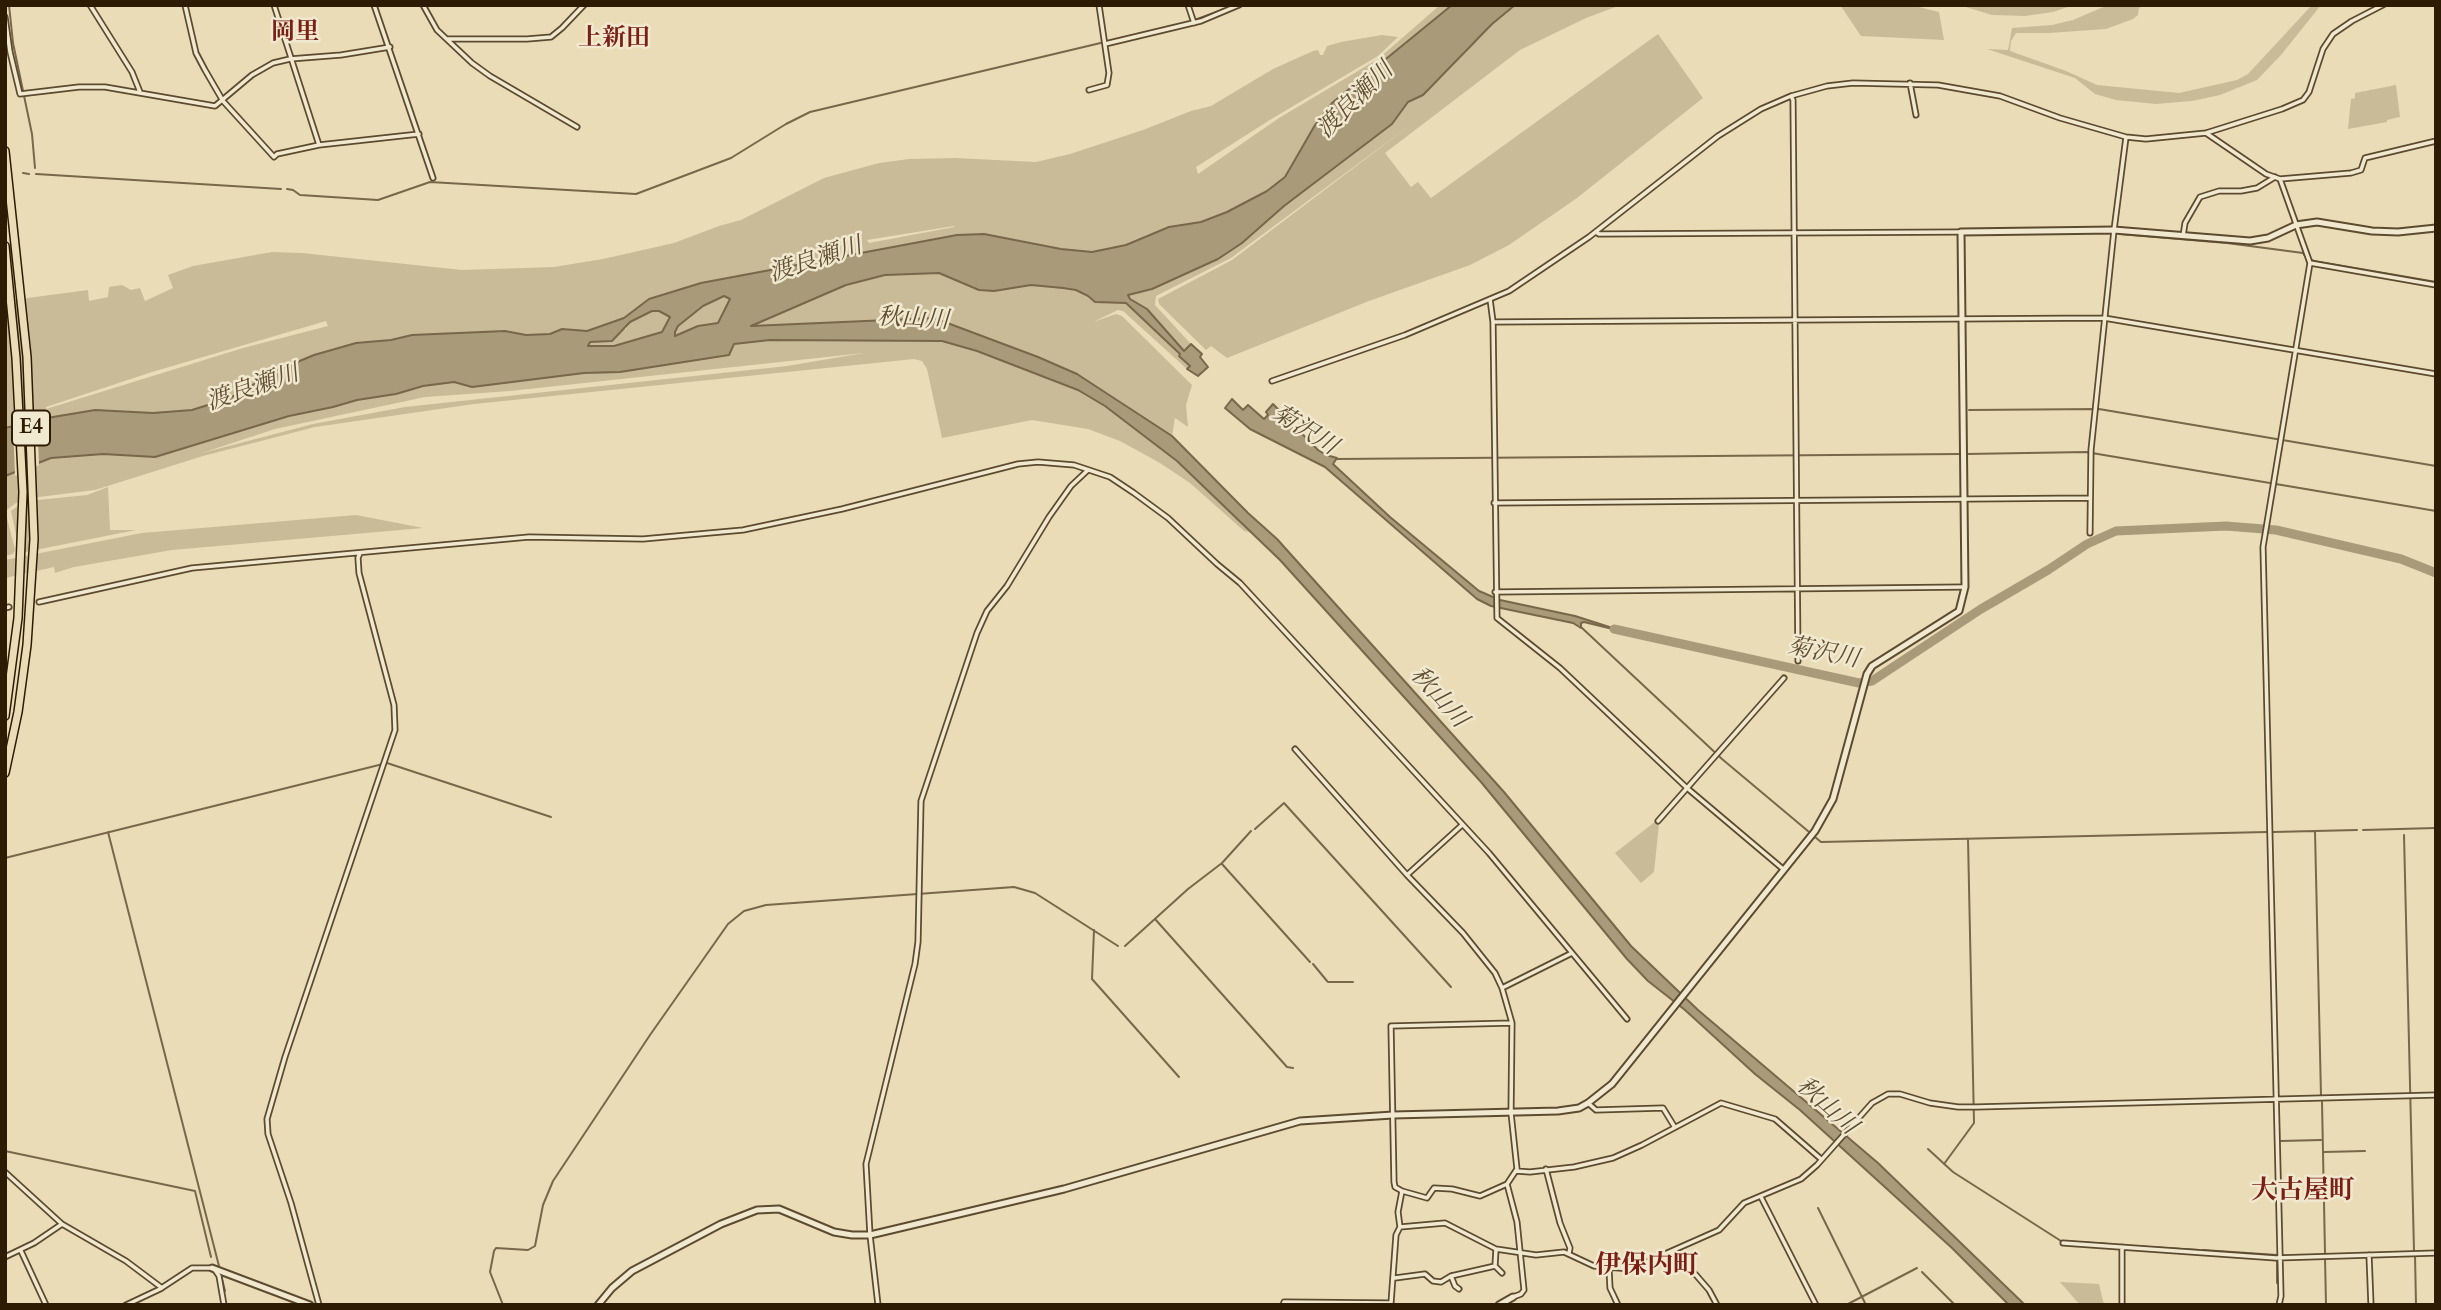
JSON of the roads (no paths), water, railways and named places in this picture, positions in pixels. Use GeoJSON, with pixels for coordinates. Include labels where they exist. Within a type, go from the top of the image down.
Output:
{"type":"FeatureCollection","features":[{"type":"Feature","properties":{"kind":"highway","name":"E4"},"geometry":{"type":"LineString","coordinates":[[5,151],[20,279],[32,431],[34,503],[33,577],[24,674],[5,773]]}},
{"type":"Feature","properties":{"kind":"highway","name":"E4"},"geometry":{"type":"LineString","coordinates":[[5,246],[21,432],[23,492],[16,645],[5,716]]}},
{"type":"Feature","properties":{"kind":"street"},"geometry":{"type":"LineString","coordinates":[[90,5],[132,72],[140,92]]}},
{"type":"Feature","properties":{"kind":"street"},"geometry":{"type":"LineString","coordinates":[[185,5],[196,53],[223,101],[274,157],[277,154],[319,145],[419,134]]}},
{"type":"Feature","properties":{"kind":"street"},"geometry":{"type":"LineString","coordinates":[[275,5],[319,145]]}},
{"type":"Feature","properties":{"kind":"street"},"geometry":{"type":"LineString","coordinates":[[374,5],[433,178]]}},
{"type":"Feature","properties":{"kind":"street"},"geometry":{"type":"LineString","coordinates":[[423,5],[445,40],[490,76],[577,127]]}},
{"type":"Feature","properties":{"kind":"street"},"geometry":{"type":"LineString","coordinates":[[445,40],[551,37],[584,5]]}},
{"type":"Feature","properties":{"kind":"street"},"geometry":{"type":"LineString","coordinates":[[1088,90],[1107,85],[1109,73],[1099,5]]}},
{"type":"Feature","properties":{"kind":"street"},"geometry":{"type":"LineString","coordinates":[[1188,5],[1194,23]]}},
{"type":"Feature","properties":{"kind":"street"},"geometry":{"type":"LineString","coordinates":[[1105,44],[1194,23],[1239,5]]}},
{"type":"Feature","properties":{"kind":"street"},"geometry":{"type":"LineString","coordinates":[[1272,381],[1405,335],[1520,285],[1596,232],[1718,136],[1761,109],[1791,96],[1841,84],[1910,82],[1983,91],[2126,137],[2146,139],[2206,133],[2304,100],[2323,49],[2333,34],[2383,5]]}},
{"type":"Feature","properties":{"kind":"street"},"geometry":{"type":"LineString","coordinates":[[5,17],[20,94],[88,86],[140,92],[215,106],[259,70],[290,59],[341,55],[390,47]]}},
{"type":"Feature","properties":{"kind":"street"},"geometry":{"type":"LineString","coordinates":[[1910,82],[1916,115]]}},
{"type":"Feature","properties":{"kind":"street"},"geometry":{"type":"LineString","coordinates":[[1791,96],[1797,661]]}},
{"type":"Feature","properties":{"kind":"street"},"geometry":{"type":"LineString","coordinates":[[2206,133],[2266,174],[2277,178],[2309,263],[2264,537],[2281,1296],[2279,1305]]}},
{"type":"Feature","properties":{"kind":"street"},"geometry":{"type":"LineString","coordinates":[[2090,533],[2091,450],[2126,137]]}},
{"type":"Feature","properties":{"kind":"street"},"geometry":{"type":"LineString","coordinates":[[2183,236],[2185,223],[2200,197],[2219,191],[2257,188],[2277,178],[2351,173],[2361,170],[2364,158],[2436,141]]}},
{"type":"Feature","properties":{"kind":"street"},"geometry":{"type":"LineString","coordinates":[[1596,232],[2114,230],[2250,242],[2268,238],[2296,225],[2317,222],[2372,231],[2398,232],[2436,228]]}},
{"type":"Feature","properties":{"kind":"street"},"geometry":{"type":"LineString","coordinates":[[598,1305],[612,1288],[632,1271],[721,1224],[757,1210],[779,1209],[834,1232],[852,1236],[870,1235],[1064,1189],[1283,1124],[1392,1115],[1569,1110],[1588,1104],[1607,1089],[1663,1022],[1815,831],[1833,799],[1867,674],[1872,666],[1959,611],[1965,587],[1961,232]]}},
{"type":"Feature","properties":{"kind":"street"},"geometry":{"type":"LineString","coordinates":[[2309,263],[2436,285]]}},
{"type":"Feature","properties":{"kind":"street"},"geometry":{"type":"LineString","coordinates":[[1490,299],[1493,322],[1495,593],[1496,613],[1501,623],[1560,668],[1687,788],[1783,869]]}},
{"type":"Feature","properties":{"kind":"street"},"geometry":{"type":"LineString","coordinates":[[1493,322],[2104,318],[2436,374]]}},
{"type":"Feature","properties":{"kind":"street"},"geometry":{"type":"LineString","coordinates":[[39,601],[192,568],[529,537],[643,539],[743,530],[842,509],[1018,464],[1061,463],[1088,470],[1110,477],[1134,493],[1168,518],[1217,564],[1233,575],[1524,893],[1627,1019]]}},
{"type":"Feature","properties":{"kind":"street"},"geometry":{"type":"LineString","coordinates":[[878,1305],[866,1164],[915,964],[918,942],[921,801],[977,633],[988,611],[1007,586],[1049,517],[1071,486],[1088,470]]}},
{"type":"Feature","properties":{"kind":"street"},"geometry":{"type":"LineString","coordinates":[[1494,503],[2090,498]]}},
{"type":"Feature","properties":{"kind":"street"},"geometry":{"type":"LineString","coordinates":[[319,1305],[268,1134],[267,1119],[395,730],[394,705],[359,573],[360,553]]}},
{"type":"Feature","properties":{"kind":"street"},"geometry":{"type":"LineString","coordinates":[[1495,593],[1965,587]]}},
{"type":"Feature","properties":{"kind":"street"},"geometry":{"type":"LineString","coordinates":[[1658,821],[1784,678]]}},
{"type":"Feature","properties":{"kind":"street"},"geometry":{"type":"LineString","coordinates":[[1295,749],[1407,876],[1463,933],[1495,973],[1512,1023],[1511,1113],[1516,1171],[1507,1184],[1480,1196],[1434,1188],[1427,1198],[1395,1187],[1391,1026],[1512,1023]]}},
{"type":"Feature","properties":{"kind":"street"},"geometry":{"type":"LineString","coordinates":[[1407,876],[1462,825]]}},
{"type":"Feature","properties":{"kind":"street"},"geometry":{"type":"LineString","coordinates":[[1502,988],[1572,953]]}},
{"type":"Feature","properties":{"kind":"street"},"geometry":{"type":"LineString","coordinates":[[1401,1227],[1445,1223],[1496,1249],[1519,1254],[1569,1254],[1589,1265],[1631,1269],[1719,1230],[1740,1206],[1795,1183],[1822,1159],[1877,1098],[1894,1094],[1967,1107],[2436,1095]]}},
{"type":"Feature","properties":{"kind":"street"},"geometry":{"type":"LineString","coordinates":[[1516,1171],[1603,1161],[1626,1153],[1721,1102],[1775,1119],[1822,1159]]}},
{"type":"Feature","properties":{"kind":"street"},"geometry":{"type":"LineString","coordinates":[[1588,1104],[1596,1110],[1663,1108],[1674,1127]]}},
{"type":"Feature","properties":{"kind":"street"},"geometry":{"type":"LineString","coordinates":[[1546,1169],[1560,1223],[1570,1248],[1569,1254]]}},
{"type":"Feature","properties":{"kind":"street"},"geometry":{"type":"LineString","coordinates":[[5,1172],[62,1224],[127,1261],[162,1288]]}},
{"type":"Feature","properties":{"kind":"street"},"geometry":{"type":"LineString","coordinates":[[1499,1305],[1524,1290],[1517,1223],[1507,1184]]}},
{"type":"Feature","properties":{"kind":"street"},"geometry":{"type":"LineString","coordinates":[[1283,1305],[1284,1302],[1391,1303],[1396,1235],[1401,1227],[1398,1212],[1402,1191]]}},
{"type":"Feature","properties":{"kind":"street"},"geometry":{"type":"LineString","coordinates":[[1761,1197],[1816,1305]]}},
{"type":"Feature","properties":{"kind":"street"},"geometry":{"type":"LineString","coordinates":[[5,1256],[21,1251],[62,1224]]}},
{"type":"Feature","properties":{"kind":"street"},"geometry":{"type":"LineString","coordinates":[[2063,1243],[2280,1258],[2436,1253]]}},
{"type":"Feature","properties":{"kind":"street"},"geometry":{"type":"LineString","coordinates":[[2122,1247],[2122,1305]]}},
{"type":"Feature","properties":{"kind":"street"},"geometry":{"type":"LineString","coordinates":[[1496,1249],[1495,1266],[1502,1273]]}},
{"type":"Feature","properties":{"kind":"street"},"geometry":{"type":"LineString","coordinates":[[21,1251],[46,1305]]}},
{"type":"Feature","properties":{"kind":"street"},"geometry":{"type":"LineString","coordinates":[[1672,1252],[1709,1290],[1717,1305]]}},
{"type":"Feature","properties":{"kind":"street"},"geometry":{"type":"LineString","coordinates":[[2369,1255],[2371,1305]]}},
{"type":"Feature","properties":{"kind":"street"},"geometry":{"type":"LineString","coordinates":[[1394,1279],[1425,1274],[1433,1281],[1441,1282],[1451,1276],[1495,1266]]}},
{"type":"Feature","properties":{"kind":"street"},"geometry":{"type":"LineString","coordinates":[[127,1305],[162,1288],[194,1267],[214,1269],[310,1305]]}},
{"type":"Feature","properties":{"kind":"street"},"geometry":{"type":"LineString","coordinates":[[214,1269],[219,1276],[224,1305]]}},
{"type":"Feature","properties":{"kind":"street"},"geometry":{"type":"LineString","coordinates":[[1609,1269],[1610,1288],[1618,1305]]}},
{"type":"Feature","properties":{"kind":"street"},"geometry":{"type":"LineString","coordinates":[[1451,1276],[1459,1289]]}},
{"type":"Feature","properties":{"kind":"water"},"geometry":{"type":"Polygon","coordinates":[[[1452,5],[1515,5],[1492,24],[1423,95],[1408,102],[1392,124],[1284,206],[1242,243],[1218,259],[1152,289],[1128,295],[1147,309],[1184,351],[1191,344],[1202,354],[1200,357],[1208,367],[1198,376],[1187,369],[1190,366],[1180,354],[1126,303],[1095,302],[1076,290],[1031,285],[994,291],[979,290],[939,273],[885,275],[846,285],[751,326],[934,318],[1077,374],[1172,436],[1277,539],[1504,792],[1631,946],[1698,1010],[1878,1163],[2025,1305],[2009,1305],[1952,1248],[1800,1110],[1648,981],[1481,782],[1280,560],[1177,461],[1105,406],[1078,390],[977,351],[942,341],[770,340],[734,344],[729,355],[620,372],[584,373],[472,387],[454,382],[423,386],[289,416],[155,457],[103,454],[51,458],[5,476],[5,428],[95,410],[153,413],[192,410],[230,398],[278,370],[314,355],[356,343],[412,335],[505,331],[526,335],[550,334],[562,329],[587,331],[624,318],[649,299],[701,283],[957,235],[984,234],[1061,249],[1092,252],[1126,245],[1169,227],[1201,222],[1267,191],[1285,177],[1315,125],[1332,103],[1452,5]],[[724,296],[703,306],[678,326],[675,336],[698,326],[718,323],[730,299],[724,296]],[[652,311],[630,322],[612,341],[590,342],[588,346],[614,346],[662,332],[670,317],[659,311],[652,311]]]}},
{"type":"Feature","properties":{"kind":"water"},"geometry":{"type":"Polygon","coordinates":[[[1232,399],[1243,410],[1248,405],[1264,419],[1273,404],[1318,450],[1337,458],[1333,464],[1390,517],[1479,591],[1500,600],[1575,616],[1625,632],[1584,622],[1581,623],[1581,628],[1573,623],[1491,606],[1477,599],[1325,467],[1250,429],[1225,408],[1232,399]]]}},
{"type":"Feature","properties":{"kind":"waterway"},"geometry":{"type":"LineString","coordinates":[[9,5],[13,43],[32,134],[35,168]]}},
{"type":"Feature","properties":{"kind":"waterway"},"geometry":{"type":"LineString","coordinates":[[287,189],[300,195],[378,200],[430,182],[636,194],[731,158],[810,112],[1189,22],[1233,6]]}},
{"type":"Feature","properties":{"kind":"waterway"},"geometry":{"type":"LineString","coordinates":[[23,173],[29,174]]}},
{"type":"Feature","properties":{"kind":"waterway"},"geometry":{"type":"LineString","coordinates":[[36,174],[281,189]]}},
{"type":"Feature","properties":{"kind":"waterway"},"geometry":{"type":"LineString","coordinates":[[2120,234],[2227,243],[2303,253],[2305,256]]}},
{"type":"Feature","properties":{"kind":"waterway"},"geometry":{"type":"LineString","coordinates":[[2310,259],[2436,282]]}},
{"type":"Feature","properties":{"kind":"waterway"},"geometry":{"type":"LineString","coordinates":[[1969,410],[2099,409],[2436,466]]}},
{"type":"Feature","properties":{"kind":"waterway"},"geometry":{"type":"LineString","coordinates":[[1966,454],[2086,452],[2436,511]]}},
{"type":"Feature","properties":{"kind":"waterway"},"geometry":{"type":"LineString","coordinates":[[1336,459],[1960,454]]}},
{"type":"Feature","properties":{"kind":"waterway","name":"菊沢川"},"geometry":{"type":"LineString","coordinates":[[1614,629],[1859,683],[1872,681],[1981,609],[2087,544],[2116,531],[2226,526],[2276,530],[2401,559],[2436,573]]}},
{"type":"Feature","properties":{"kind":"waterway"},"geometry":{"type":"LineString","coordinates":[[1581,627],[1722,759],[1821,842],[2267,832]]}},
{"type":"Feature","properties":{"kind":"waterway"},"geometry":{"type":"LineString","coordinates":[[5,858],[387,763],[551,817]]}},
{"type":"Feature","properties":{"kind":"waterway"},"geometry":{"type":"LineString","coordinates":[[1255,829],[1284,803],[1451,987]]}},
{"type":"Feature","properties":{"kind":"waterway"},"geometry":{"type":"LineString","coordinates":[[2363,830],[2436,828]]}},
{"type":"Feature","properties":{"kind":"waterway"},"geometry":{"type":"LineString","coordinates":[[2273,832],[2357,830]]}},
{"type":"Feature","properties":{"kind":"waterway"},"geometry":{"type":"LineString","coordinates":[[1125,946],[1188,889],[1222,863],[1251,831]]}},
{"type":"Feature","properties":{"kind":"waterway"},"geometry":{"type":"LineString","coordinates":[[2315,831],[2321,1096]]}},
{"type":"Feature","properties":{"kind":"waterway"},"geometry":{"type":"LineString","coordinates":[[108,832],[220,1270]]}},
{"type":"Feature","properties":{"kind":"waterway"},"geometry":{"type":"LineString","coordinates":[[2404,835],[2414,1251]]}},
{"type":"Feature","properties":{"kind":"waterway"},"geometry":{"type":"LineString","coordinates":[[1944,1164],[1974,1123],[1968,839]]}},
{"type":"Feature","properties":{"kind":"waterway"},"geometry":{"type":"LineString","coordinates":[[1222,864],[1310,962]]}},
{"type":"Feature","properties":{"kind":"waterway"},"geometry":{"type":"LineString","coordinates":[[503,1305],[490,1272],[494,1251],[496,1248],[528,1250],[535,1246],[543,1205],[553,1181],[728,924],[744,911],[766,905],[1014,887],[1035,893],[1118,946]]}},
{"type":"Feature","properties":{"kind":"waterway"},"geometry":{"type":"LineString","coordinates":[[1155,919],[1287,1067],[1293,1068]]}},
{"type":"Feature","properties":{"kind":"waterway"},"geometry":{"type":"LineString","coordinates":[[1094,930],[1092,979],[1179,1077]]}},
{"type":"Feature","properties":{"kind":"waterway"},"geometry":{"type":"LineString","coordinates":[[1313,964],[1327,981]]}},
{"type":"Feature","properties":{"kind":"waterway"},"geometry":{"type":"LineString","coordinates":[[1328,982],[1353,982]]}},
{"type":"Feature","properties":{"kind":"waterway"},"geometry":{"type":"LineString","coordinates":[[2322,1102],[2325,1253]]}},
{"type":"Feature","properties":{"kind":"waterway"},"geometry":{"type":"LineString","coordinates":[[2281,1141],[2321,1140]]}},
{"type":"Feature","properties":{"kind":"waterway"},"geometry":{"type":"LineString","coordinates":[[1928,1149],[1953,1172],[2061,1241],[2109,1244]]}},
{"type":"Feature","properties":{"kind":"waterway"},"geometry":{"type":"LineString","coordinates":[[5,1151],[195,1191],[211,1257]]}},
{"type":"Feature","properties":{"kind":"waterway"},"geometry":{"type":"LineString","coordinates":[[2324,1152],[2365,1151]]}},
{"type":"Feature","properties":{"kind":"waterway"},"geometry":{"type":"LineString","coordinates":[[1818,1208],[1866,1305]]}},
{"type":"Feature","properties":{"kind":"waterway"},"geometry":{"type":"LineString","coordinates":[[2115,1245],[2199,1250]]}},
{"type":"Feature","properties":{"kind":"waterway"},"geometry":{"type":"LineString","coordinates":[[2203,1250],[2277,1255],[2277,1283]]}},
{"type":"Feature","properties":{"kind":"waterway"},"geometry":{"type":"LineString","coordinates":[[2415,1255],[2416,1305]]}},
{"type":"Feature","properties":{"kind":"waterway"},"geometry":{"type":"LineString","coordinates":[[2325,1257],[2326,1305]]}},
{"type":"Feature","properties":{"kind":"waterway"},"geometry":{"type":"LineString","coordinates":[[1846,1305],[1917,1268]]}},
{"type":"Feature","properties":{"kind":"waterway"},"geometry":{"type":"LineString","coordinates":[[1922,1272],[1955,1305]]}},
{"type":"Feature","properties":{"kind":"waterway"},"geometry":{"type":"LineString","coordinates":[[221,1275],[225,1291]]}},
{"type":"Feature","properties":{"kind":"tunnel"},"geometry":{"type":"LineString","coordinates":[[9,607],[39,602]]}},
{"type":"Feature","properties":{"kind":"district","name":"岡里"},"geometry":{"type":"Point","coordinates":[295,33]}},
{"type":"Feature","properties":{"kind":"district","name":"上新田"},"geometry":{"type":"Point","coordinates":[614,39]}},
{"type":"Feature","properties":{"kind":"district","name":"大古屋町"},"geometry":{"type":"Point","coordinates":[2303,1192]}},
{"type":"Feature","properties":{"kind":"district","name":"伊保内町"},"geometry":{"type":"Point","coordinates":[1647,1267]}},
{"type":"Feature","properties":{"kind":"water label","name":"渡良瀬川"},"geometry":{"type":"Point","coordinates":[1356,101]}},
{"type":"Feature","properties":{"kind":"water label","name":"渡良瀬川"},"geometry":{"type":"Point","coordinates":[816,261]}},
{"type":"Feature","properties":{"kind":"water label","name":"秋山川"},"geometry":{"type":"Point","coordinates":[913,320]}},
{"type":"Feature","properties":{"kind":"water label","name":"渡良瀬川"},"geometry":{"type":"Point","coordinates":[253,389]}},
{"type":"Feature","properties":{"kind":"water label","name":"秋山川"},"geometry":{"type":"Point","coordinates":[1438,698]}},
{"type":"Feature","properties":{"kind":"water label","name":"秋山川"},"geometry":{"type":"Point","coordinates":[1826,1107]}}]}
